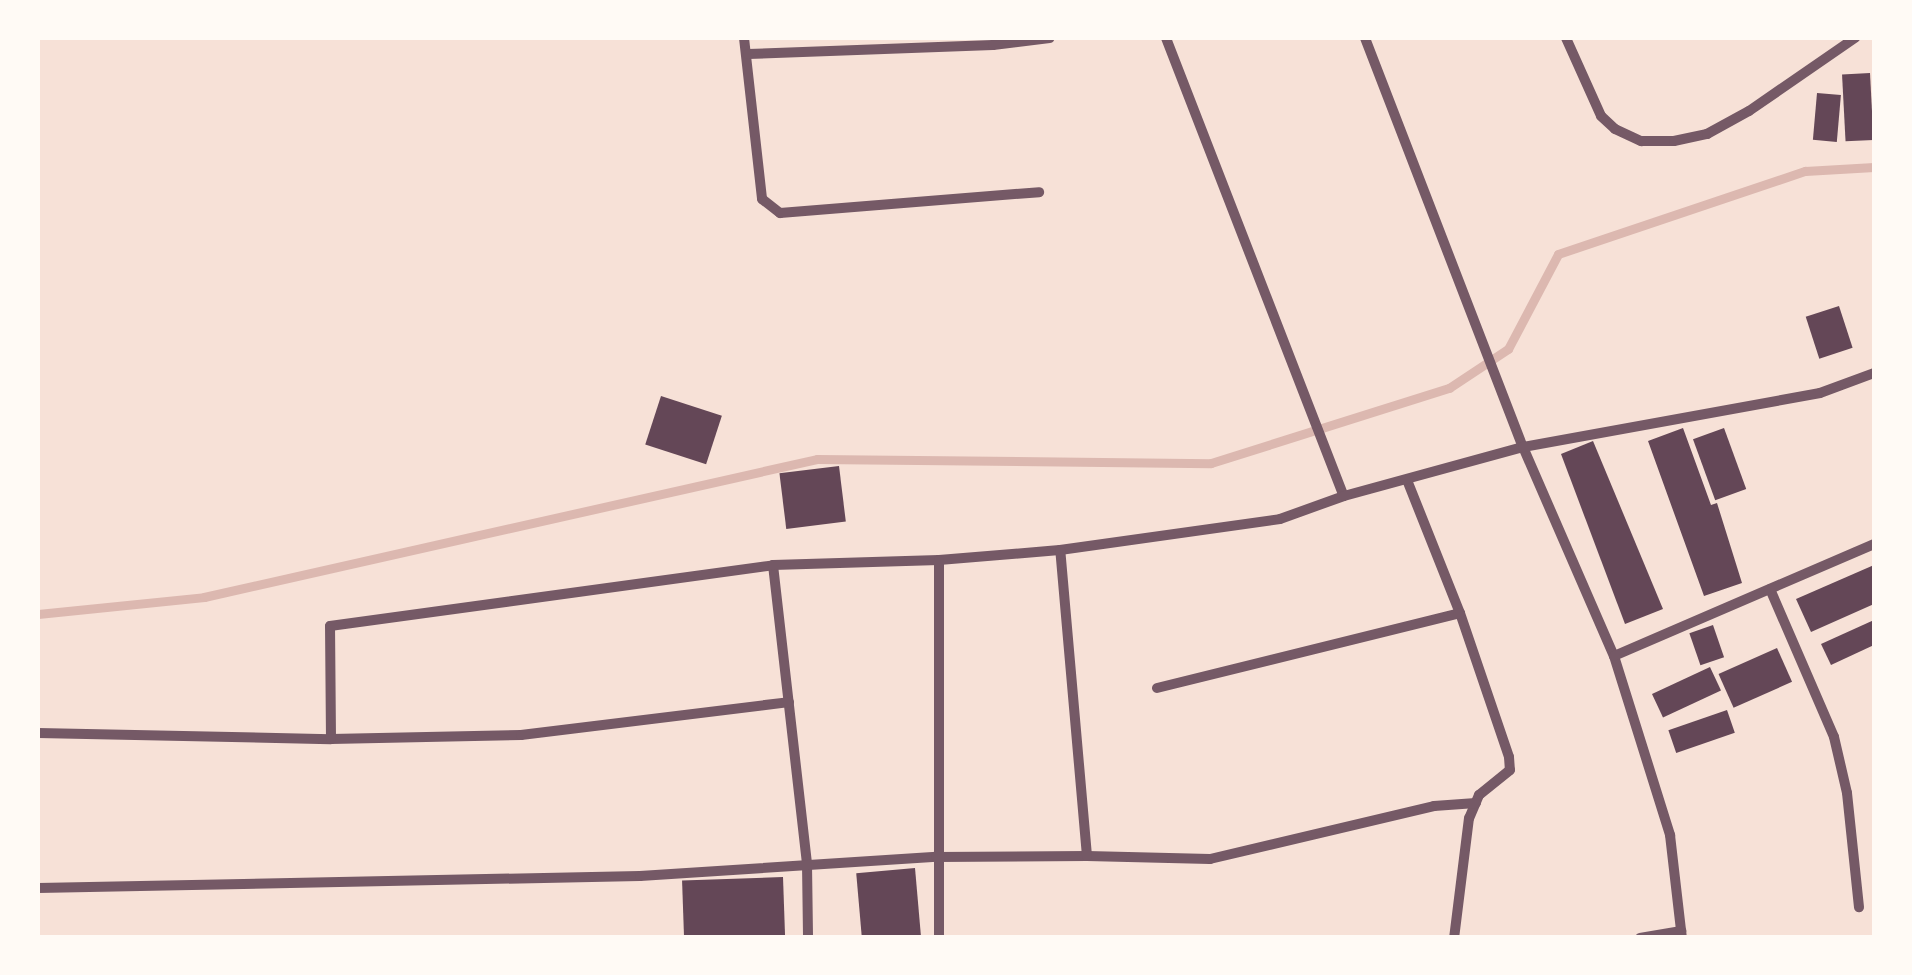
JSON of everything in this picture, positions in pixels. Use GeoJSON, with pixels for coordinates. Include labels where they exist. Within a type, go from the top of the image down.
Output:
{"type":"FeatureCollection","features":[{"type":"Feature","properties":{"kind":"street"},"geometry":{"type":"LineString","coordinates":[[744,38],[762,199],[780,213],[1039,192]]}},
{"type":"Feature","properties":{"kind":"street"},"geometry":{"type":"LineString","coordinates":[[748,54],[1050,38]]}},
{"type":"Feature","properties":{"kind":"street"},"geometry":{"type":"LineString","coordinates":[[1166,38],[1344,496]]}},
{"type":"Feature","properties":{"kind":"street"},"geometry":{"type":"LineString","coordinates":[[1368,38],[1522,447],[1614,656],[1670,835],[1682,934],[1640,938]]}},
{"type":"Feature","properties":{"kind":"street"},"geometry":{"type":"LineString","coordinates":[[1566,38],[1601,116],[1615,129],[1641,141],[1674,141],[1707,134],[1750,111],[1854,38]]}},
{"type":"Feature","properties":{"kind":"street"},"geometry":{"type":"LineString","coordinates":[[331,739],[330,626],[774,564],[940,560],[1060,550],[1280,519],[1344,496],[1522,447],[1820,394],[1874,374]]}},
{"type":"Feature","properties":{"kind":"street"},"geometry":{"type":"LineString","coordinates":[[1407,480],[1460,612],[1509,758],[1510,770],[1476,803],[1469,818],[1454,938]]}},
{"type":"Feature","properties":{"kind":"street"},"geometry":{"type":"LineString","coordinates":[[1614,656],[1874,544]]}},
{"type":"Feature","properties":{"kind":"street"},"geometry":{"type":"LineString","coordinates":[[1060,550],[1087,856]]}},
{"type":"Feature","properties":{"kind":"street"},"geometry":{"type":"LineString","coordinates":[[939,938],[936,856],[940,560]]}},
{"type":"Feature","properties":{"kind":"street"},"geometry":{"type":"LineString","coordinates":[[774,564],[807,864],[808,938]]}},
{"type":"Feature","properties":{"kind":"street"},"geometry":{"type":"LineString","coordinates":[[1770,589],[1834,738],[1847,793],[1859,907]]}},
{"type":"Feature","properties":{"kind":"street"},"geometry":{"type":"LineString","coordinates":[[1157,688],[1460,612]]}},
{"type":"Feature","properties":{"kind":"street"},"geometry":{"type":"LineString","coordinates":[[38,733],[331,739],[521,736],[789,702]]}},
{"type":"Feature","properties":{"kind":"street"},"geometry":{"type":"LineString","coordinates":[[38,888],[640,876],[936,856],[1210,860],[1434,806],[1476,803]]}},
{"type":"Feature","properties":{"kind":"building"},"geometry":{"type":"Polygon","coordinates":[[[1870,73],[1874,140],[1846,141],[1842,74],[1870,73]]]}},
{"type":"Feature","properties":{"kind":"building"},"geometry":{"type":"Polygon","coordinates":[[[1817,93],[1841,95],[1837,142],[1813,140],[1817,93]]]}},
{"type":"Feature","properties":{"kind":"building"},"geometry":{"type":"Polygon","coordinates":[[[1839,306],[1853,348],[1819,359],[1806,317],[1839,306]]]}},
{"type":"Feature","properties":{"kind":"building"},"geometry":{"type":"Polygon","coordinates":[[[661,396],[722,416],[706,464],[645,445],[661,396]]]}},
{"type":"Feature","properties":{"kind":"building"},"geometry":{"type":"Polygon","coordinates":[[[1683,428],[1711,505],[1717,503],[1742,583],[1704,596],[1648,441],[1683,428]]]}},
{"type":"Feature","properties":{"kind":"building"},"geometry":{"type":"Polygon","coordinates":[[[1724,428],[1746,489],[1715,500],[1693,439],[1724,428]]]}},
{"type":"Feature","properties":{"kind":"building"},"geometry":{"type":"Polygon","coordinates":[[[1593,441],[1663,609],[1625,624],[1561,454],[1593,441]]]}},
{"type":"Feature","properties":{"kind":"building"},"geometry":{"type":"Polygon","coordinates":[[[839,466],[846,522],[786,529],[779,473],[839,466]]]}},
{"type":"Feature","properties":{"kind":"building"},"geometry":{"type":"Polygon","coordinates":[[[1874,565],[1874,604],[1811,632],[1796,599],[1874,565]]]}},
{"type":"Feature","properties":{"kind":"building"},"geometry":{"type":"Polygon","coordinates":[[[1874,620],[1874,645],[1831,665],[1821,644],[1874,620]]]}},
{"type":"Feature","properties":{"kind":"building"},"geometry":{"type":"Polygon","coordinates":[[[1713,625],[1724,657],[1700,665],[1689,633],[1713,625]]]}},
{"type":"Feature","properties":{"kind":"building"},"geometry":{"type":"Polygon","coordinates":[[[1777,648],[1792,682],[1734,708],[1719,674],[1777,648]]]}},
{"type":"Feature","properties":{"kind":"building"},"geometry":{"type":"Polygon","coordinates":[[[1710,667],[1721,691],[1663,718],[1652,694],[1710,667]]]}},
{"type":"Feature","properties":{"kind":"building"},"geometry":{"type":"Polygon","coordinates":[[[1727,710],[1735,733],[1676,753],[1668,730],[1727,710]]]}},
{"type":"Feature","properties":{"kind":"building"},"geometry":{"type":"Polygon","coordinates":[[[915,868],[921,938],[862,938],[856,873],[915,868]]]}},
{"type":"Feature","properties":{"kind":"building"},"geometry":{"type":"Polygon","coordinates":[[[783,877],[785,938],[684,938],[682,881],[783,877]]]}},
{"type":"Feature","properties":{"kind":"waterway"},"geometry":{"type":"LineString","coordinates":[[38,614],[204,597],[817,459],[1211,463],[1449,388],[1508,349],[1558,254],[1805,171],[1874,167]]}}]}
